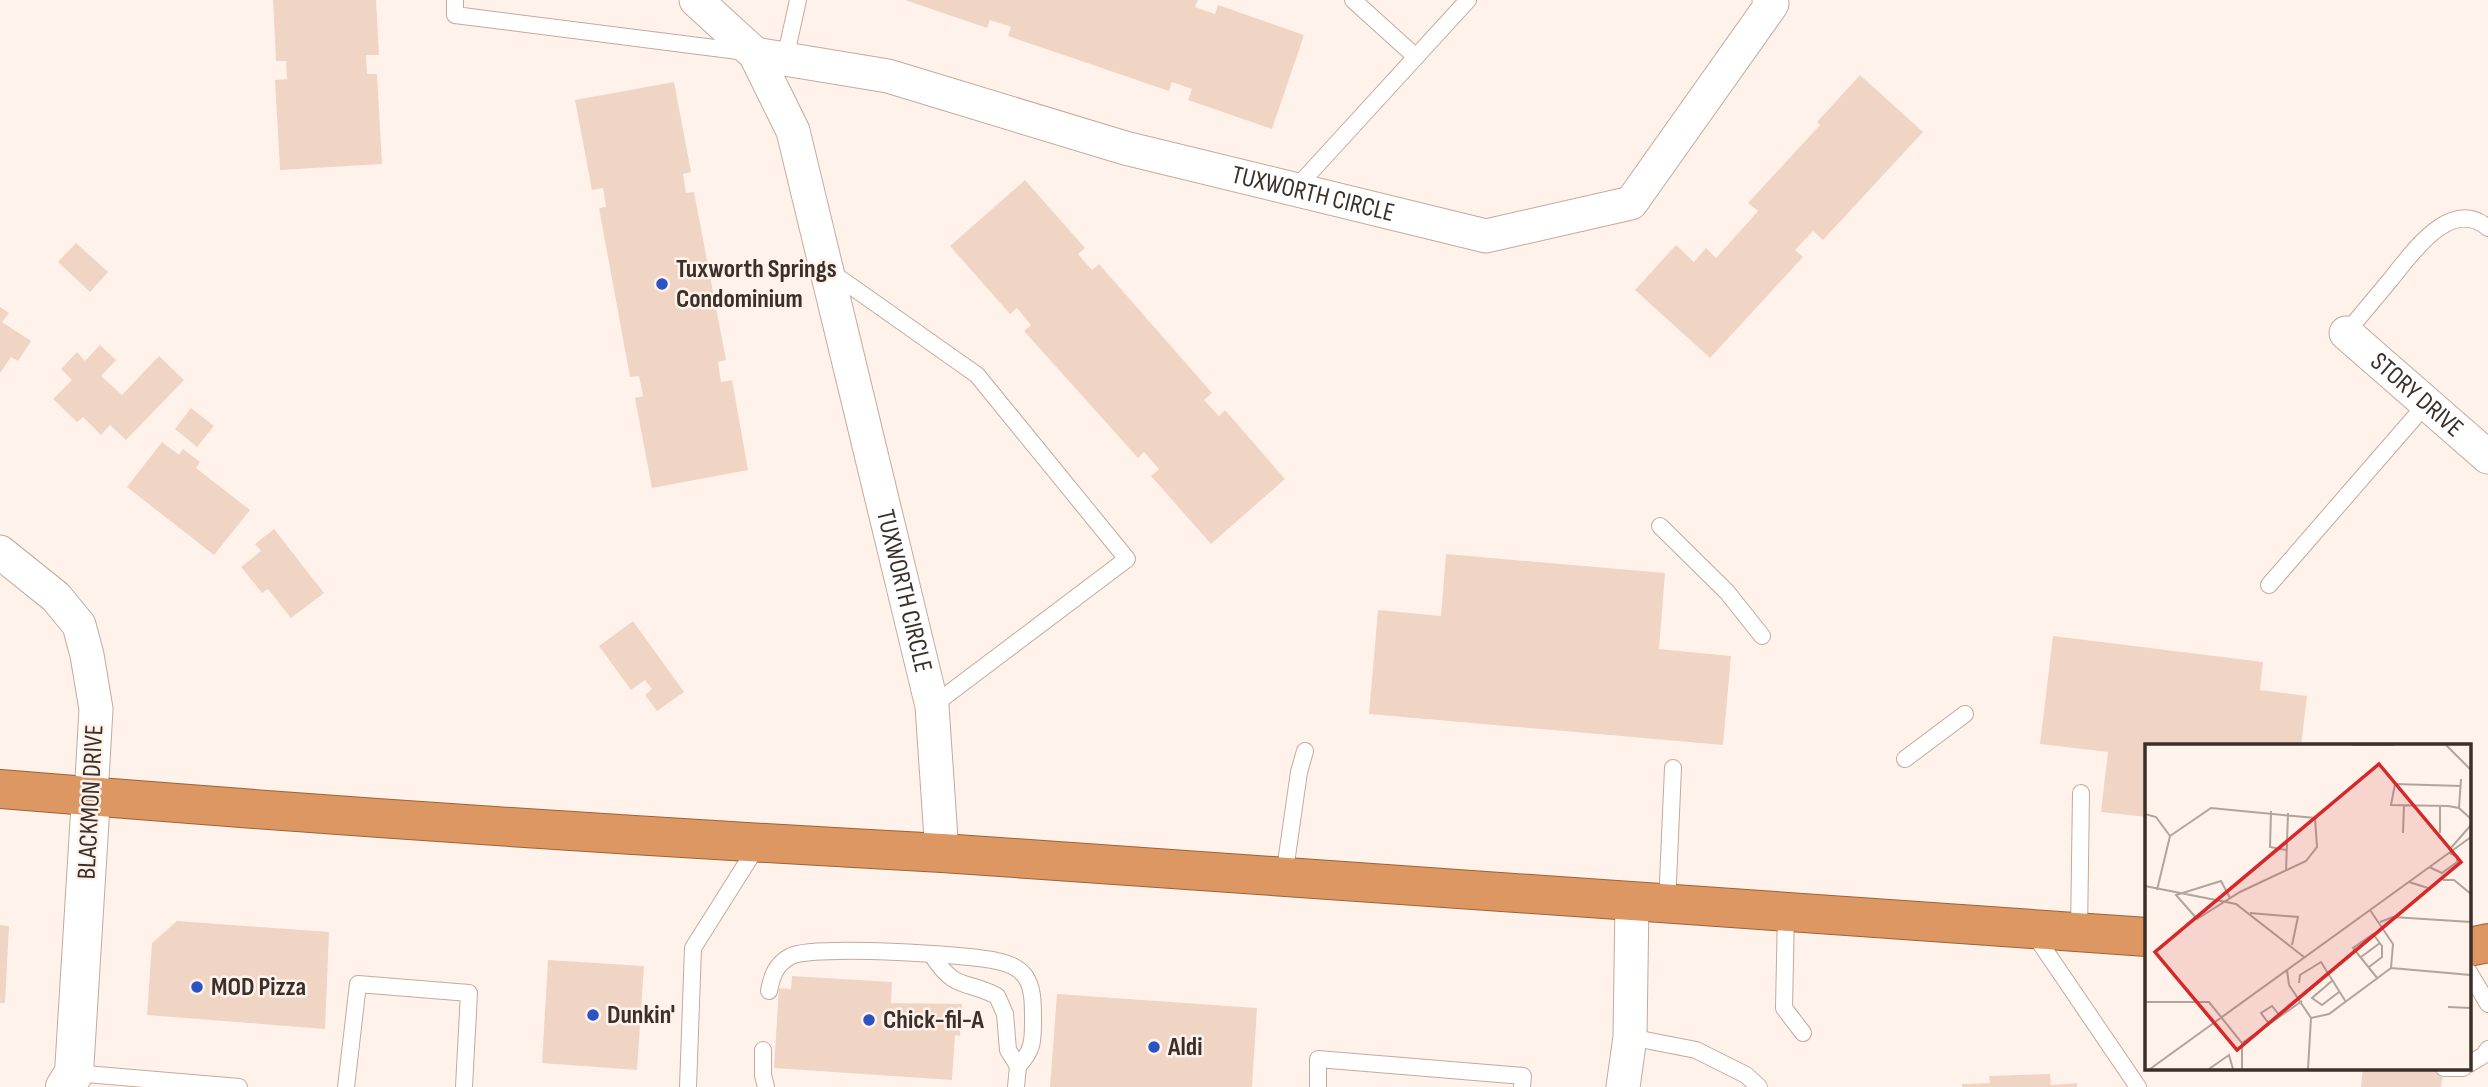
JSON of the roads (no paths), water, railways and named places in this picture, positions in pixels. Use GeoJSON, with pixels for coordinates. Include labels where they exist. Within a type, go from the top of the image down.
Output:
{"type":"FeatureCollection","features":[{"type":"Feature","properties":{"kind":"highway"},"geometry":{"type":"LineString","coordinates":[[0,789],[2145,937]]}},
{"type":"Feature","properties":{"kind":"highway"},"geometry":{"type":"LineString","coordinates":[[2470,950],[2488,943]]}},
{"type":"Feature","properties":{"kind":"highway"},"geometry":{"type":"LineString","coordinates":[[2470,950],[2488,955]]}},
{"type":"Feature","properties":{"kind":"street","name":"TUXWORTH CIRCLE"},"geometry":{"type":"LineString","coordinates":[[696,0],[770,56],[888,76],[1125,148],[1486,236],[1631,203],[1772,4],[1769,0]]}},
{"type":"Feature","properties":{"kind":"street","name":"TUXWORTH CIRCLE"},"geometry":{"type":"LineString","coordinates":[[770,56],[793,131],[932,706],[942,853]]}},
{"type":"Feature","properties":{"kind":"street","name":"STORY DRIVE"},"geometry":{"type":"LineString","coordinates":[[2346,333],[2488,457]]}},
{"type":"Feature","properties":{"kind":"street","name":"BLACKMON DRIVE"},"geometry":{"type":"LineString","coordinates":[[0,552],[56,597],[79,625],[96,709],[69,1080]]}},
{"type":"Feature","properties":{"kind":"street"},"geometry":{"type":"LineString","coordinates":[[1623,1087],[1649,902]]}},
{"type":"Feature","properties":{"kind":"lane"},"geometry":{"type":"LineString","coordinates":[[455,0],[455,15],[770,56],[798,0]]}},
{"type":"Feature","properties":{"kind":"lane"},"geometry":{"type":"LineString","coordinates":[[1353,0],[1416,57]]}},
{"type":"Feature","properties":{"kind":"lane"},"geometry":{"type":"LineString","coordinates":[[1295,189],[1468,0]]}},
{"type":"Feature","properties":{"kind":"lane"},"geometry":{"type":"LineString","coordinates":[[2346,333],[2426,237],[2450,221],[2468,218],[2481,222],[2488,228]]}},
{"type":"Feature","properties":{"kind":"lane"},"geometry":{"type":"LineString","coordinates":[[826,268],[978,375],[1127,559],[932,706]]}},
{"type":"Feature","properties":{"kind":"lane"},"geometry":{"type":"LineString","coordinates":[[2269,585],[2427,403]]}},
{"type":"Feature","properties":{"kind":"lane"},"geometry":{"type":"LineString","coordinates":[[1660,526],[1727,592],[1762,636]]}},
{"type":"Feature","properties":{"kind":"lane"},"geometry":{"type":"LineString","coordinates":[[1905,759],[1965,714]]}},
{"type":"Feature","properties":{"kind":"lane"},"geometry":{"type":"LineString","coordinates":[[1284,877],[1299,772],[1306,751]]}},
{"type":"Feature","properties":{"kind":"lane"},"geometry":{"type":"LineString","coordinates":[[1649,902],[1672,768]]}},
{"type":"Feature","properties":{"kind":"lane"},"geometry":{"type":"LineString","coordinates":[[2079,932],[2081,793]]}},
{"type":"Feature","properties":{"kind":"lane"},"geometry":{"type":"LineString","coordinates":[[688,1087],[693,948],[759,843]]}},
{"type":"Feature","properties":{"kind":"lane"},"geometry":{"type":"LineString","coordinates":[[1786,912],[1784,1008],[1803,1033]]}},
{"type":"Feature","properties":{"kind":"lane"},"geometry":{"type":"LineString","coordinates":[[2031,929],[2138,1087]]}},
{"type":"Feature","properties":{"kind":"lane"},"geometry":{"type":"LineString","coordinates":[[769,990],[778,966],[802,952],[839,950],[977,957],[1001,961],[1015,967],[1025,976],[1031,989],[1033,1039],[1029,1054],[1018,1066],[1016,1087]]}},
{"type":"Feature","properties":{"kind":"lane"},"geometry":{"type":"LineString","coordinates":[[932,955],[951,980],[997,996],[1005,1014],[1008,1050],[1018,1066]]}},
{"type":"Feature","properties":{"kind":"lane"},"geometry":{"type":"LineString","coordinates":[[2470,974],[2488,1004]]}},
{"type":"Feature","properties":{"kind":"lane"},"geometry":{"type":"LineString","coordinates":[[346,1087],[358,984],[469,993],[464,1087]]}},
{"type":"Feature","properties":{"kind":"lane"},"geometry":{"type":"LineString","coordinates":[[1630,1037],[1696,1050],[1746,1075],[1759,1087]]}},
{"type":"Feature","properties":{"kind":"lane"},"geometry":{"type":"LineString","coordinates":[[2470,1064],[2488,1049]]}},
{"type":"Feature","properties":{"kind":"lane"},"geometry":{"type":"LineString","coordinates":[[764,1050],[763,1075],[766,1087]]}},
{"type":"Feature","properties":{"kind":"lane"},"geometry":{"type":"LineString","coordinates":[[1318,1087],[1318,1059],[1523,1076],[1522,1087]]}},
{"type":"Feature","properties":{"kind":"lane"},"geometry":{"type":"LineString","coordinates":[[69,1080],[239,1087]]}},
{"type":"Feature","properties":{"kind":"place","name":"Tuxworth Springs Condominium"},"geometry":{"type":"Point","coordinates":[662,284]}},
{"type":"Feature","properties":{"kind":"place","name":"MOD Pizza"},"geometry":{"type":"Point","coordinates":[197,987]}},
{"type":"Feature","properties":{"kind":"place","name":"Dunkin'"},"geometry":{"type":"Point","coordinates":[593,1015]}},
{"type":"Feature","properties":{"kind":"place","name":"Chick-fil-A"},"geometry":{"type":"Point","coordinates":[869,1020]}},
{"type":"Feature","properties":{"kind":"place","name":"Aldi"},"geometry":{"type":"Point","coordinates":[1154,1047]}}]}
